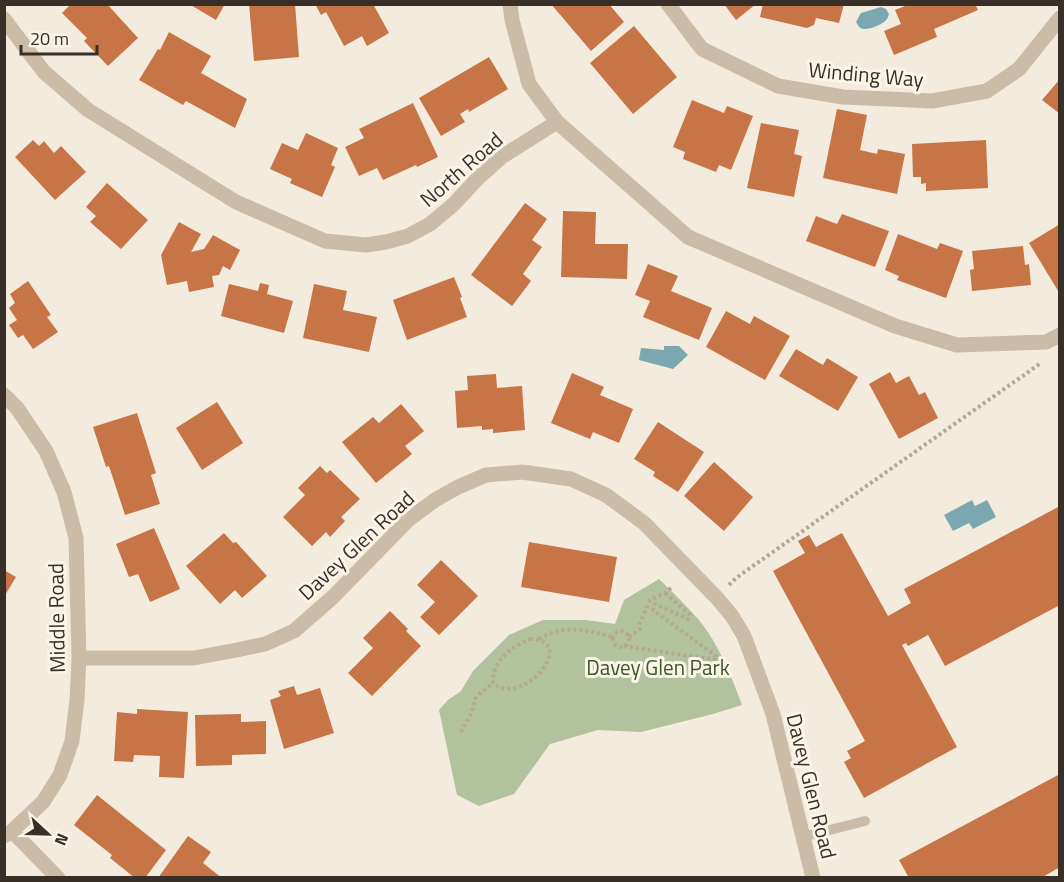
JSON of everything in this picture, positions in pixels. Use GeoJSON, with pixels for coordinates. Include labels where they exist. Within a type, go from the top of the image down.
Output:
{"type":"FeatureCollection","features":[{"type":"Feature","properties":{"kind":"street"},"geometry":{"type":"LineString","coordinates":[[510,4],[529,84],[557,123],[687,237],[895,326],[957,345],[1052,339]]}},
{"type":"Feature","properties":{"kind":"street","name":"Winding Way"},"geometry":{"type":"LineString","coordinates":[[668,4],[702,49],[778,86],[843,97],[932,101],[987,91],[1018,69],[1059,18]]}},
{"type":"Feature","properties":{"kind":"street","name":"North Road"},"geometry":{"type":"LineString","coordinates":[[4,19],[44,72],[88,110],[236,202],[325,241],[366,245],[386,243],[408,236],[430,224],[454,204],[503,156],[557,123]]}},
{"type":"Feature","properties":{"kind":"street","name":"Middle Road"},"geometry":{"type":"LineString","coordinates":[[4,395],[17,408],[46,452],[64,492],[76,538],[79,658],[72,741],[60,775],[43,802],[8,833]]}},
{"type":"Feature","properties":{"kind":"street","name":"Davey Glen Road"},"geometry":{"type":"LineString","coordinates":[[79,658],[194,658],[265,644],[294,631],[333,597],[408,520],[435,500],[486,475],[522,472],[571,479],[606,495],[644,523],[732,616],[744,636],[773,714],[813,878]]}},
{"type":"Feature","properties":{"kind":"street"},"geometry":{"type":"LineString","coordinates":[[8,833],[58,878]]}},
{"type":"Feature","properties":{"kind":"lane"},"geometry":{"type":"LineString","coordinates":[[802,837],[865,821]]}},
{"type":"Feature","properties":{"kind":"path"},"geometry":{"type":"LineString","coordinates":[[717,598],[736,578],[1042,362],[1052,339]]}},
{"type":"Feature","properties":{"kind":"path"},"geometry":{"type":"LineString","coordinates":[[628,637],[640,629],[640,623],[650,600],[665,593],[672,586]]}},
{"type":"Feature","properties":{"kind":"path"},"geometry":{"type":"LineString","coordinates":[[624,646],[628,642],[626,633],[621,630],[615,632],[613,637],[615,644],[619,647],[716,660],[716,656],[653,610],[655,604],[688,619],[690,615],[665,593]]}},
{"type":"Feature","properties":{"kind":"path"},"geometry":{"type":"LineString","coordinates":[[538,639],[561,630],[578,629],[613,637]]}},
{"type":"Feature","properties":{"kind":"path"},"geometry":{"type":"LineString","coordinates":[[530,639],[538,639],[549,646],[550,651],[545,666],[530,681],[513,689],[501,689],[493,683],[496,667],[502,658],[519,644],[530,639]]}},
{"type":"Feature","properties":{"kind":"path"},"geometry":{"type":"LineString","coordinates":[[461,732],[472,712],[475,699],[493,683]]}},
{"type":"Feature","properties":{"kind":"green space","name":"Davey Glen Park"},"geometry":{"type":"Polygon","coordinates":[[[659,579],[699,620],[713,640],[742,705],[641,732],[598,730],[550,744],[514,794],[479,806],[457,795],[439,710],[461,691],[473,671],[509,635],[543,620],[586,620],[615,624],[624,600],[659,579]]]}},
{"type":"Feature","properties":{"kind":"water"},"geometry":{"type":"Polygon","coordinates":[[[881,7],[889,14],[880,25],[863,29],[856,22],[861,13],[881,7]]]}},
{"type":"Feature","properties":{"kind":"water"},"geometry":{"type":"Polygon","coordinates":[[[664,346],[679,346],[688,355],[673,369],[639,360],[641,348],[664,350],[664,346]]]}},
{"type":"Feature","properties":{"kind":"water"},"geometry":{"type":"Polygon","coordinates":[[[972,500],[975,506],[987,500],[996,517],[973,529],[969,523],[953,531],[944,515],[972,500]]]}},
{"type":"Feature","properties":{"kind":"building"},"geometry":{"type":"Polygon","coordinates":[[[71,4],[107,4],[138,38],[108,66],[84,41],[87,38],[62,13],[71,4]]]}},
{"type":"Feature","properties":{"kind":"building"},"geometry":{"type":"Polygon","coordinates":[[[189,4],[225,4],[216,20],[189,4]]]}},
{"type":"Feature","properties":{"kind":"building"},"geometry":{"type":"Polygon","coordinates":[[[249,4],[295,4],[299,57],[254,61],[249,4]]]}},
{"type":"Feature","properties":{"kind":"building"},"geometry":{"type":"Polygon","coordinates":[[[315,4],[373,4],[389,33],[367,46],[362,36],[344,46],[326,12],[321,15],[315,4]]]}},
{"type":"Feature","properties":{"kind":"building"},"geometry":{"type":"Polygon","coordinates":[[[551,4],[609,4],[624,22],[591,51],[551,4]]]}},
{"type":"Feature","properties":{"kind":"building"},"geometry":{"type":"Polygon","coordinates":[[[724,4],[756,4],[736,20],[724,4]]]}},
{"type":"Feature","properties":{"kind":"building"},"geometry":{"type":"Polygon","coordinates":[[[763,4],[844,4],[839,23],[816,18],[814,25],[807,28],[760,17],[763,4]]]}},
{"type":"Feature","properties":{"kind":"building"},"geometry":{"type":"Polygon","coordinates":[[[910,4],[975,4],[978,10],[934,29],[937,37],[894,55],[884,31],[901,24],[895,10],[910,4]]]}},
{"type":"Feature","properties":{"kind":"building"},"geometry":{"type":"Polygon","coordinates":[[[634,26],[677,77],[633,114],[590,63],[634,26]]]}},
{"type":"Feature","properties":{"kind":"building"},"geometry":{"type":"Polygon","coordinates":[[[169,32],[211,56],[201,73],[247,99],[235,128],[186,101],[183,105],[139,80],[158,49],[160,50],[169,32]]]}},
{"type":"Feature","properties":{"kind":"building"},"geometry":{"type":"Polygon","coordinates":[[[489,57],[508,89],[469,112],[468,109],[460,114],[465,122],[441,136],[419,98],[489,57]]]}},
{"type":"Feature","properties":{"kind":"building"},"geometry":{"type":"Polygon","coordinates":[[[1060,79],[1060,114],[1042,100],[1060,79]]]}},
{"type":"Feature","properties":{"kind":"building"},"geometry":{"type":"Polygon","coordinates":[[[692,100],[724,113],[727,106],[753,116],[731,170],[719,165],[716,172],[683,159],[685,152],[673,147],[692,100]]]}},
{"type":"Feature","properties":{"kind":"building"},"geometry":{"type":"Polygon","coordinates":[[[413,103],[438,157],[383,180],[377,168],[359,176],[345,147],[364,138],[359,129],[413,103]]]}},
{"type":"Feature","properties":{"kind":"building"},"geometry":{"type":"Polygon","coordinates":[[[837,109],[867,115],[860,150],[877,154],[878,149],[905,154],[897,194],[823,178],[837,109]]]}},
{"type":"Feature","properties":{"kind":"building"},"geometry":{"type":"Polygon","coordinates":[[[761,123],[799,130],[794,154],[802,156],[794,197],[747,188],[761,123]]]}},
{"type":"Feature","properties":{"kind":"building"},"geometry":{"type":"Polygon","coordinates":[[[306,133],[338,148],[331,165],[335,167],[322,197],[290,183],[292,179],[270,169],[282,143],[298,150],[306,133]]]}},
{"type":"Feature","properties":{"kind":"building"},"geometry":{"type":"Polygon","coordinates":[[[33,140],[39,146],[44,141],[54,153],[61,146],[86,172],[55,200],[15,157],[33,140]]]}},
{"type":"Feature","properties":{"kind":"building"},"geometry":{"type":"Polygon","coordinates":[[[986,140],[988,188],[926,191],[926,183],[921,184],[921,177],[913,177],[912,144],[986,140]]]}},
{"type":"Feature","properties":{"kind":"building"},"geometry":{"type":"Polygon","coordinates":[[[107,183],[148,220],[121,249],[90,222],[96,216],[86,207],[107,183]]]}},
{"type":"Feature","properties":{"kind":"building"},"geometry":{"type":"Polygon","coordinates":[[[525,203],[547,219],[532,240],[542,247],[523,274],[531,281],[512,306],[471,275],[525,203]]]}},
{"type":"Feature","properties":{"kind":"building"},"geometry":{"type":"Polygon","coordinates":[[[563,211],[596,212],[595,244],[628,244],[627,279],[561,277],[563,211]]]}},
{"type":"Feature","properties":{"kind":"building"},"geometry":{"type":"Polygon","coordinates":[[[842,214],[889,231],[875,267],[806,241],[816,216],[837,224],[842,214]]]}},
{"type":"Feature","properties":{"kind":"building"},"geometry":{"type":"Polygon","coordinates":[[[179,222],[201,234],[191,252],[204,249],[213,235],[240,250],[230,270],[223,266],[219,275],[212,276],[214,287],[189,292],[187,281],[167,285],[161,255],[179,222]]]}},
{"type":"Feature","properties":{"kind":"building"},"geometry":{"type":"Polygon","coordinates":[[[1060,224],[1060,294],[1029,243],[1060,224]]]}},
{"type":"Feature","properties":{"kind":"building"},"geometry":{"type":"Polygon","coordinates":[[[898,234],[937,249],[940,243],[963,251],[946,298],[897,280],[899,276],[885,270],[898,234]]]}},
{"type":"Feature","properties":{"kind":"building"},"geometry":{"type":"Polygon","coordinates":[[[1023,246],[1025,265],[1029,264],[1031,285],[972,291],[970,270],[974,269],[972,251],[1023,246]]]}},
{"type":"Feature","properties":{"kind":"building"},"geometry":{"type":"Polygon","coordinates":[[[648,264],[678,276],[671,291],[712,308],[699,340],[643,317],[650,301],[635,295],[648,264]]]}},
{"type":"Feature","properties":{"kind":"building"},"geometry":{"type":"Polygon","coordinates":[[[454,277],[467,317],[407,340],[393,300],[454,277]]]}},
{"type":"Feature","properties":{"kind":"building"},"geometry":{"type":"Polygon","coordinates":[[[28,281],[51,315],[47,317],[58,332],[33,349],[23,335],[18,338],[9,325],[17,320],[9,308],[15,303],[10,294],[28,281]]]}},
{"type":"Feature","properties":{"kind":"building"},"geometry":{"type":"Polygon","coordinates":[[[260,283],[269,285],[267,294],[293,301],[284,333],[221,316],[229,284],[258,291],[260,283]]]}},
{"type":"Feature","properties":{"kind":"building"},"geometry":{"type":"Polygon","coordinates":[[[314,284],[347,291],[343,310],[377,317],[369,352],[303,338],[314,284]]]}},
{"type":"Feature","properties":{"kind":"building"},"geometry":{"type":"Polygon","coordinates":[[[726,311],[750,324],[754,316],[790,336],[765,380],[706,347],[726,311]]]}},
{"type":"Feature","properties":{"kind":"building"},"geometry":{"type":"Polygon","coordinates":[[[796,349],[823,365],[827,358],[858,377],[838,411],[779,376],[796,349]]]}},
{"type":"Feature","properties":{"kind":"building"},"geometry":{"type":"Polygon","coordinates":[[[890,372],[896,383],[909,376],[919,395],[925,392],[938,418],[899,439],[869,384],[890,372]]]}},
{"type":"Feature","properties":{"kind":"building"},"geometry":{"type":"Polygon","coordinates":[[[572,373],[604,387],[600,395],[633,409],[619,443],[593,432],[590,439],[551,423],[572,373]]]}},
{"type":"Feature","properties":{"kind":"building"},"geometry":{"type":"Polygon","coordinates":[[[496,374],[497,388],[522,386],[525,430],[493,433],[493,429],[482,430],[482,426],[457,428],[455,391],[468,390],[467,376],[496,374]]]}},
{"type":"Feature","properties":{"kind":"building"},"geometry":{"type":"Polygon","coordinates":[[[217,402],[243,443],[202,470],[176,428],[217,402]]]}},
{"type":"Feature","properties":{"kind":"building"},"geometry":{"type":"Polygon","coordinates":[[[401,404],[424,431],[405,446],[412,454],[376,483],[342,442],[373,417],[379,423],[401,404]]]}},
{"type":"Feature","properties":{"kind":"building"},"geometry":{"type":"Polygon","coordinates":[[[137,413],[156,473],[151,475],[160,504],[125,515],[93,427],[137,413]]]}},
{"type":"Feature","properties":{"kind":"building"},"geometry":{"type":"Polygon","coordinates":[[[658,422],[704,452],[678,492],[653,476],[655,472],[634,459],[658,422]]]}},
{"type":"Feature","properties":{"kind":"building"},"geometry":{"type":"Polygon","coordinates":[[[714,462],[753,497],[724,531],[684,496],[714,462]]]}},
{"type":"Feature","properties":{"kind":"building"},"geometry":{"type":"Polygon","coordinates":[[[320,466],[327,473],[330,470],[360,499],[341,517],[345,521],[330,537],[326,532],[312,546],[283,517],[305,495],[298,488],[320,466]]]}},
{"type":"Feature","properties":{"kind":"building"},"geometry":{"type":"Polygon","coordinates":[[[1060,506],[1060,605],[945,666],[928,635],[908,646],[906,643],[902,645],[957,747],[864,798],[844,762],[851,758],[847,751],[865,741],[773,571],[805,553],[798,541],[809,535],[816,547],[842,533],[888,616],[911,603],[904,589],[1060,506]]]}},
{"type":"Feature","properties":{"kind":"building"},"geometry":{"type":"Polygon","coordinates":[[[154,528],[180,589],[150,602],[138,574],[129,577],[116,544],[154,528]]]}},
{"type":"Feature","properties":{"kind":"building"},"geometry":{"type":"Polygon","coordinates":[[[224,533],[233,543],[236,542],[267,576],[242,598],[235,590],[220,604],[186,566],[224,533]]]}},
{"type":"Feature","properties":{"kind":"building"},"geometry":{"type":"Polygon","coordinates":[[[529,542],[617,557],[609,602],[521,587],[529,542]]]}},
{"type":"Feature","properties":{"kind":"building"},"geometry":{"type":"Polygon","coordinates":[[[441,560],[478,596],[439,635],[420,617],[435,602],[417,585],[441,560]]]}},
{"type":"Feature","properties":{"kind":"building"},"geometry":{"type":"Polygon","coordinates":[[[4,570],[16,577],[4,597],[4,570]]]}},
{"type":"Feature","properties":{"kind":"building"},"geometry":{"type":"Polygon","coordinates":[[[390,611],[421,646],[372,696],[348,673],[373,648],[363,638],[390,611]]]}},
{"type":"Feature","properties":{"kind":"building"},"geometry":{"type":"Polygon","coordinates":[[[294,686],[297,695],[320,688],[334,733],[284,749],[270,700],[281,696],[278,691],[294,686]]]}},
{"type":"Feature","properties":{"kind":"building"},"geometry":{"type":"Polygon","coordinates":[[[137,709],[188,712],[184,778],[159,777],[160,756],[134,755],[133,762],[114,761],[117,712],[137,714],[137,709]]]}},
{"type":"Feature","properties":{"kind":"building"},"geometry":{"type":"Polygon","coordinates":[[[241,714],[241,722],[266,721],[266,754],[232,755],[232,765],[196,766],[195,715],[241,714]]]}},
{"type":"Feature","properties":{"kind":"building"},"geometry":{"type":"Polygon","coordinates":[[[1060,774],[1060,867],[1041,878],[909,878],[899,860],[1060,774]]]}},
{"type":"Feature","properties":{"kind":"building"},"geometry":{"type":"Polygon","coordinates":[[[97,795],[166,850],[145,878],[135,878],[110,858],[112,855],[74,825],[97,795]]]}},
{"type":"Feature","properties":{"kind":"building"},"geometry":{"type":"Polygon","coordinates":[[[188,836],[211,852],[203,863],[222,878],[158,878],[188,836]]]}}]}
